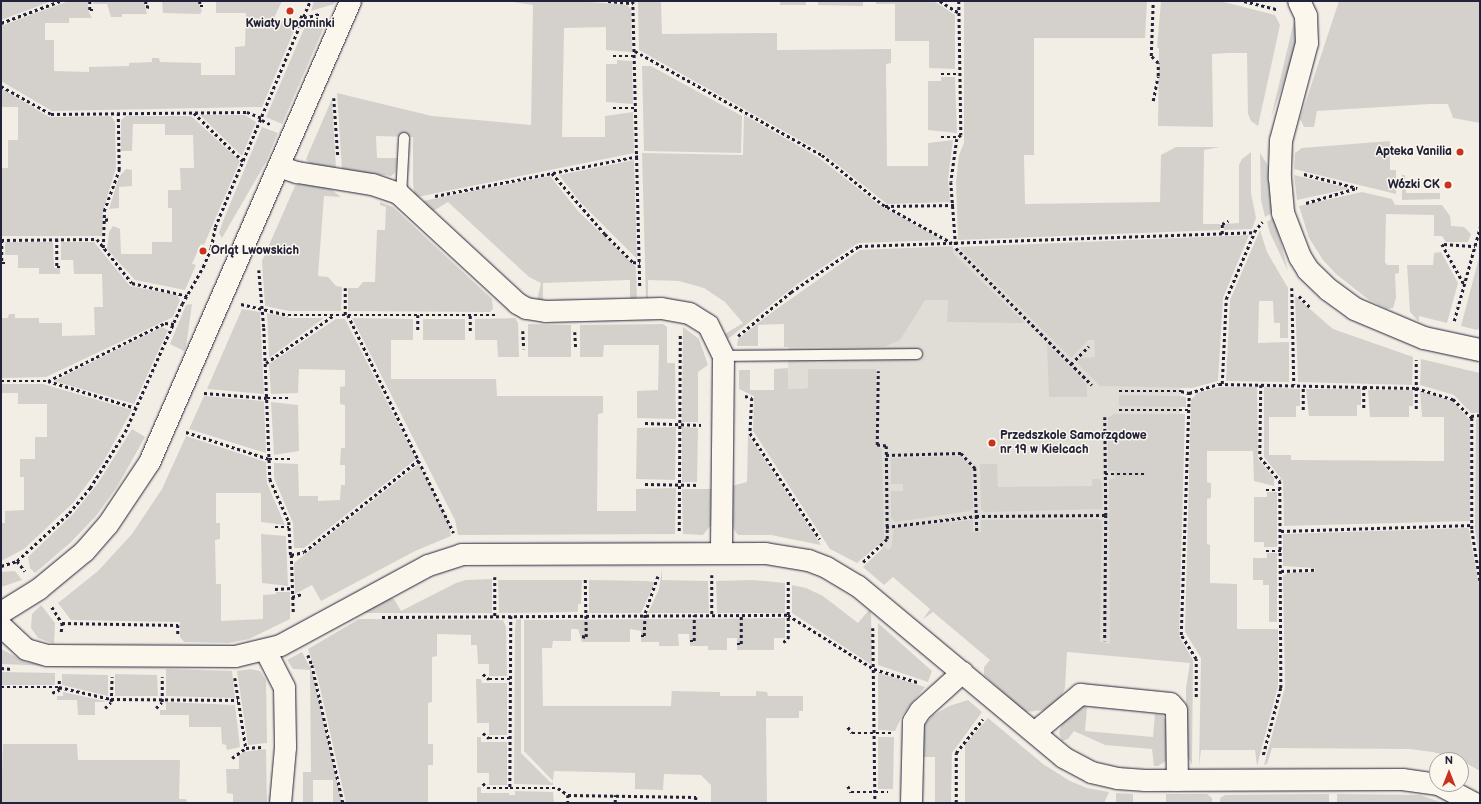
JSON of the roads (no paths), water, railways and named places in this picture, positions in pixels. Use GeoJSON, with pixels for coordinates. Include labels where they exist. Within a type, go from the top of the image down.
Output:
{"type":"FeatureCollection","features":[{"type":"Feature","properties":{"kind":"street"},"geometry":{"type":"LineString","coordinates":[[1,612],[38,589],[84,551],[107,525],[134,486],[159,442],[350,1]]}},
{"type":"Feature","properties":{"kind":"street"},"geometry":{"type":"LineString","coordinates":[[1299,1],[1306,16],[1307,43],[1281,141],[1280,168],[1283,213],[1300,257],[1308,270],[1329,290],[1355,308],[1411,333],[1480,350]]}},
{"type":"Feature","properties":{"kind":"street"},"geometry":{"type":"LineString","coordinates":[[278,166],[350,188],[386,187],[401,196],[517,303],[526,308],[545,310],[661,308],[689,313],[708,325],[727,349],[721,552]]}},
{"type":"Feature","properties":{"kind":"street"},"geometry":{"type":"LineString","coordinates":[[1,626],[26,649],[47,655],[232,656],[265,650],[280,645],[428,565],[461,554],[721,552],[788,555],[826,567],[858,586],[1071,763],[1091,772],[1126,779],[1402,778],[1429,782]]}},
{"type":"Feature","properties":{"kind":"street"},"geometry":{"type":"LineString","coordinates":[[265,650],[284,687],[285,747],[280,803]]}},
{"type":"Feature","properties":{"kind":"street"},"geometry":{"type":"LineString","coordinates":[[902,798],[911,733],[917,713],[962,672]]}},
{"type":"Feature","properties":{"kind":"street"},"geometry":{"type":"LineString","coordinates":[[1034,732],[1080,694],[1170,703],[1176,710],[1177,780]]}},
{"type":"Feature","properties":{"kind":"street"},"geometry":{"type":"LineString","coordinates":[[1453,792],[1474,803]]}},
{"type":"Feature","properties":{"kind":"lane"},"geometry":{"type":"LineString","coordinates":[[401,196],[404,138]]}},
{"type":"Feature","properties":{"kind":"lane"},"geometry":{"type":"LineString","coordinates":[[727,349],[917,354]]}},
{"type":"Feature","properties":{"kind":"place","name":"Kwiaty Upominki"},"geometry":{"type":"Point","coordinates":[290,11]}},
{"type":"Feature","properties":{"kind":"place","name":"Apteka Vanilia"},"geometry":{"type":"Point","coordinates":[1460,152]}},
{"type":"Feature","properties":{"kind":"place","name":"Wózki CK"},"geometry":{"type":"Point","coordinates":[1448,185]}},
{"type":"Feature","properties":{"kind":"place","name":"Orląt Lwowskich"},"geometry":{"type":"Point","coordinates":[203,251]}},
{"type":"Feature","properties":{"kind":"place","name":"Przedszkole Samorządowe nr 19 w Kielcach"},"geometry":{"type":"Point","coordinates":[992,443]}}]}
